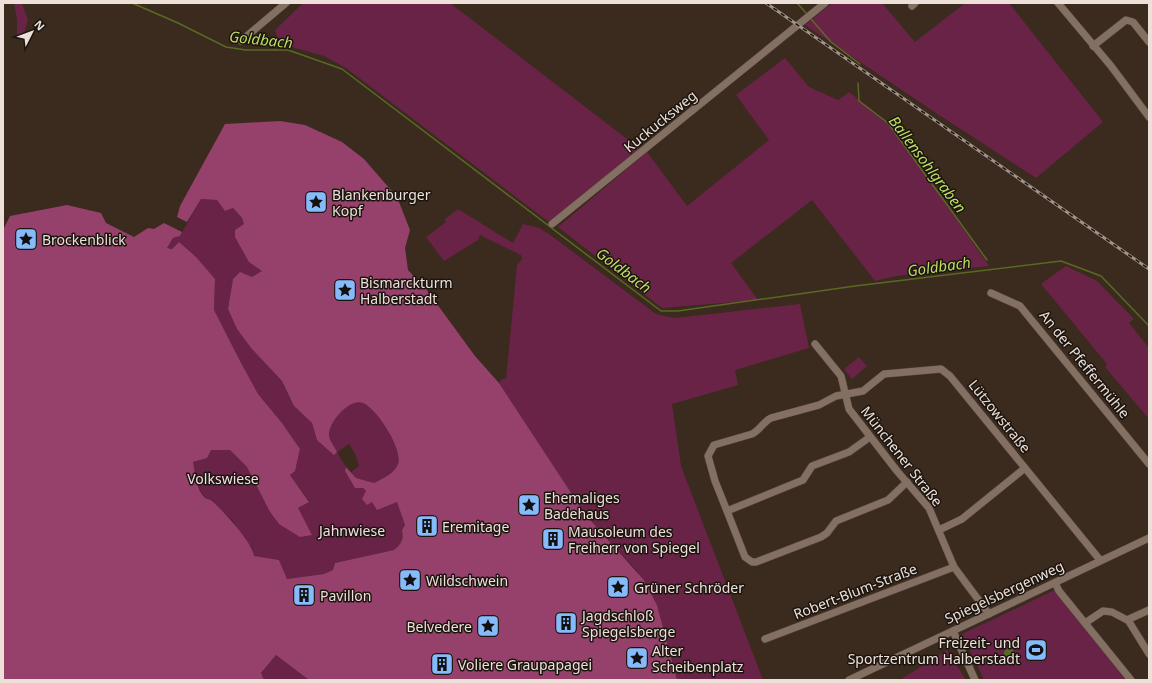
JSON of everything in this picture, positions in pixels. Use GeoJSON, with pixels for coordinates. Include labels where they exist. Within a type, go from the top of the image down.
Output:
{"type":"FeatureCollection","features":[{"type":"Feature","properties":{"kind":"street"},"geometry":{"type":"LineString","coordinates":[[241,41],[286,3]]}},
{"type":"Feature","properties":{"kind":"street","name":"Kuckucksweg"},"geometry":{"type":"LineString","coordinates":[[552,224],[825,3]]}},
{"type":"Feature","properties":{"kind":"street"},"geometry":{"type":"LineString","coordinates":[[1058,3],[1111,66],[1149,117]]}},
{"type":"Feature","properties":{"kind":"street"},"geometry":{"type":"LineString","coordinates":[[1094,46],[1126,20],[1133,22],[1149,42]]}},
{"type":"Feature","properties":{"kind":"street","name":"An der Pfeffermühle"},"geometry":{"type":"LineString","coordinates":[[991,293],[1020,306],[1149,464]]}},
{"type":"Feature","properties":{"kind":"street","name":"Münchener Straße"},"geometry":{"type":"LineString","coordinates":[[815,344],[841,376],[847,394],[849,409],[870,437],[929,508],[954,567],[989,614]]}},
{"type":"Feature","properties":{"kind":"street","name":"Lützowstraße"},"geometry":{"type":"LineString","coordinates":[[847,394],[863,390],[884,374],[941,369],[950,376],[1100,560]]}},
{"type":"Feature","properties":{"kind":"street"},"geometry":{"type":"LineString","coordinates":[[847,394],[836,396],[820,405],[771,418],[752,434],[714,445],[708,456],[715,481],[745,557],[752,562],[756,562],[821,537],[836,521],[888,500],[907,482]]}},
{"type":"Feature","properties":{"kind":"street"},"geometry":{"type":"LineString","coordinates":[[727,511],[803,480],[812,466],[849,452],[870,437]]}},
{"type":"Feature","properties":{"kind":"street"},"geometry":{"type":"LineString","coordinates":[[939,530],[962,519],[1025,468]]}},
{"type":"Feature","properties":{"kind":"street","name":"Spiegelsbergenweg"},"geometry":{"type":"LineString","coordinates":[[849,680],[1149,538]]}},
{"type":"Feature","properties":{"kind":"street","name":"Robert-Blum-Straße"},"geometry":{"type":"LineString","coordinates":[[765,639],[954,567]]}},
{"type":"Feature","properties":{"kind":"street"},"geometry":{"type":"LineString","coordinates":[[1054,583],[1131,680]]}},
{"type":"Feature","properties":{"kind":"street"},"geometry":{"type":"LineString","coordinates":[[1128,621],[1149,610]]}},
{"type":"Feature","properties":{"kind":"street"},"geometry":{"type":"LineString","coordinates":[[1085,623],[1107,611],[1128,621],[1149,654]]}},
{"type":"Feature","properties":{"kind":"street"},"geometry":{"type":"LineString","coordinates":[[953,630],[975,680]]}},
{"type":"Feature","properties":{"kind":"green space"},"geometry":{"type":"Polygon","coordinates":[[[14,3],[22,3],[28,20],[22,40],[17,38],[17,20],[14,3]]]}},
{"type":"Feature","properties":{"kind":"green space"},"geometry":{"type":"Polygon","coordinates":[[[303,3],[450,3],[640,149],[549,222],[346,68],[324,56],[288,46],[278,39],[275,30],[303,3]]]}},
{"type":"Feature","properties":{"kind":"green space"},"geometry":{"type":"Polygon","coordinates":[[[832,3],[882,3],[915,42],[965,3],[1009,3],[1103,122],[1036,178],[805,25],[832,3]]]}},
{"type":"Feature","properties":{"kind":"green space"},"geometry":{"type":"Polygon","coordinates":[[[785,58],[809,87],[838,100],[849,92],[890,124],[989,266],[896,276],[875,281],[812,200],[731,263],[758,300],[662,308],[558,227],[647,152],[687,206],[769,140],[736,95],[785,58]]]}},
{"type":"Feature","properties":{"kind":"green space","name":"Jahnwiese"},"geometry":{"type":"Polygon","coordinates":[[[201,199],[217,200],[225,211],[233,208],[242,218],[244,224],[235,230],[263,271],[252,277],[240,273],[233,279],[228,309],[237,329],[251,348],[282,381],[294,406],[312,423],[317,440],[337,452],[346,467],[345,471],[366,491],[367,505],[372,501],[387,505],[397,501],[405,525],[402,530],[403,536],[401,542],[394,550],[335,563],[333,570],[324,574],[287,579],[279,560],[254,557],[252,547],[246,543],[233,521],[211,500],[204,497],[197,485],[193,462],[206,458],[211,450],[230,450],[247,467],[270,512],[279,524],[309,501],[290,475],[295,471],[300,449],[282,423],[258,394],[214,310],[215,279],[179,242],[172,249],[167,248],[173,238],[180,236],[201,199]]]}},
{"type":"Feature","properties":{"kind":"green space"},"geometry":{"type":"Polygon","coordinates":[[[458,209],[513,243],[523,224],[539,228],[656,314],[675,318],[800,304],[809,348],[735,370],[738,385],[672,404],[681,466],[763,680],[677,680],[657,605],[638,572],[585,514],[499,383],[502,379],[506,379],[517,265],[522,259],[521,255],[480,235],[478,240],[444,261],[426,237],[446,222],[444,220],[458,209]]]}},
{"type":"Feature","properties":{"kind":"green space"},"geometry":{"type":"Polygon","coordinates":[[[1066,266],[1097,281],[1134,319],[1129,323],[1149,348],[1149,419],[1105,367],[1107,364],[1041,284],[1066,266]]]}},
{"type":"Feature","properties":{"kind":"green space"},"geometry":{"type":"Polygon","coordinates":[[[859,357],[867,366],[852,379],[844,369],[859,357]]]}},
{"type":"Feature","properties":{"kind":"green space"},"geometry":{"type":"Polygon","coordinates":[[[358,402],[369,407],[382,421],[393,440],[399,457],[398,464],[394,470],[384,478],[374,483],[356,478],[351,472],[359,466],[355,454],[349,444],[337,452],[329,437],[332,424],[346,407],[358,402]]]}},
{"type":"Feature","properties":{"kind":"green space","name":"Freizeit- und Sportzentrum Halberstadt"},"geometry":{"type":"Polygon","coordinates":[[[1055,590],[1126,680],[984,680],[962,634],[1055,590]]]}},
{"type":"Feature","properties":{"kind":"green space"},"geometry":{"type":"Polygon","coordinates":[[[947,650],[966,680],[900,680],[947,650]]]}},
{"type":"Feature","properties":{"kind":"green space"},"geometry":{"type":"Polygon","coordinates":[[[276,655],[309,680],[264,680],[261,674],[276,655]]]}},
{"type":"Feature","properties":{"kind":"shaded area"},"geometry":{"type":"Polygon","coordinates":[[[280,121],[305,125],[342,142],[364,159],[397,197],[410,230],[405,248],[408,270],[426,289],[475,356],[499,383],[585,514],[643,579],[657,605],[677,680],[309,680],[276,655],[261,673],[264,680],[3,680],[3,230],[10,216],[67,205],[101,213],[106,223],[134,237],[148,228],[154,229],[164,223],[182,232],[180,236],[173,238],[167,248],[172,249],[179,242],[196,257],[215,279],[214,310],[258,394],[282,423],[300,449],[295,471],[290,475],[309,502],[298,508],[312,535],[300,537],[279,524],[270,512],[247,467],[230,450],[211,450],[207,458],[193,462],[196,480],[201,494],[205,498],[212,501],[230,519],[244,536],[253,551],[254,556],[279,560],[287,579],[324,574],[333,570],[335,563],[394,550],[401,542],[403,536],[402,530],[405,525],[397,502],[377,510],[372,502],[367,505],[362,499],[366,491],[363,488],[355,488],[345,471],[346,467],[356,478],[374,483],[394,470],[398,464],[399,457],[393,440],[382,421],[369,407],[358,402],[352,404],[341,412],[332,424],[329,437],[337,452],[334,455],[317,440],[312,423],[294,406],[282,381],[251,348],[237,329],[228,309],[233,279],[240,272],[252,277],[262,271],[249,262],[235,237],[235,230],[244,224],[242,218],[233,208],[225,211],[217,200],[201,199],[187,222],[177,217],[180,206],[225,124],[280,121]]]}},
{"type":"Feature","properties":{"kind":"shaded area"},"geometry":{"type":"Polygon","coordinates":[[[1009,648],[1014,653],[1009,658],[1004,653],[1009,648]]]}},
{"type":"Feature","properties":{"kind":"waterway","name":"Goldbach"},"geometry":{"type":"LineString","coordinates":[[132,3],[178,23],[226,47],[246,50],[288,50],[342,69],[661,311],[678,311],[855,286],[1061,261],[1101,276],[1149,326]]}},
{"type":"Feature","properties":{"kind":"waterway","name":"Ballensohlgraben"},"geometry":{"type":"LineString","coordinates":[[797,3],[807,14]]}},
{"type":"Feature","properties":{"kind":"waterway","name":"Ballensohlgraben"},"geometry":{"type":"LineString","coordinates":[[811,19],[831,42],[860,64]]}},
{"type":"Feature","properties":{"kind":"waterway","name":"Ballensohlgraben"},"geometry":{"type":"LineString","coordinates":[[858,83],[859,101],[888,123],[987,260]]}},
{"type":"Feature","properties":{"kind":"railway"},"geometry":{"type":"LineString","coordinates":[[766,3],[1149,269]]}},
{"type":"Feature","properties":{"kind":"place","name":"Blankenburger Kopf"},"geometry":{"type":"Point","coordinates":[316,202]}},
{"type":"Feature","properties":{"kind":"place","name":"Brockenblick"},"geometry":{"type":"Point","coordinates":[26,239]}},
{"type":"Feature","properties":{"kind":"place","name":"Bismarckturm Halberstadt"},"geometry":{"type":"Point","coordinates":[345,290]}},
{"type":"Feature","properties":{"kind":"place","name":"Ehemaliges Badehaus"},"geometry":{"type":"Point","coordinates":[529,505]}},
{"type":"Feature","properties":{"kind":"place","name":"Eremitage"},"geometry":{"type":"Point","coordinates":[427,526]}},
{"type":"Feature","properties":{"kind":"place","name":"Mausoleum des Freiherr von Spiegel"},"geometry":{"type":"Point","coordinates":[553,539]}},
{"type":"Feature","properties":{"kind":"place","name":"Wildschwein"},"geometry":{"type":"Point","coordinates":[410,580]}},
{"type":"Feature","properties":{"kind":"place","name":"Grüner Schröder"},"geometry":{"type":"Point","coordinates":[618,587]}},
{"type":"Feature","properties":{"kind":"place","name":"Pavillon"},"geometry":{"type":"Point","coordinates":[304,595]}},
{"type":"Feature","properties":{"kind":"place","name":"Jagdschloß Spiegelsberge"},"geometry":{"type":"Point","coordinates":[566,623]}},
{"type":"Feature","properties":{"kind":"place","name":"Belvedere"},"geometry":{"type":"Point","coordinates":[488,626]}},
{"type":"Feature","properties":{"kind":"place","name":"Freizeit- und Sportzentrum Halberstadt"},"geometry":{"type":"Point","coordinates":[1036,650]}},
{"type":"Feature","properties":{"kind":"place","name":"Alter Scheibenplatz"},"geometry":{"type":"Point","coordinates":[637,658]}},
{"type":"Feature","properties":{"kind":"place","name":"Voliere Graupapagei"},"geometry":{"type":"Point","coordinates":[442,664]}},
{"type":"Feature","properties":{"kind":"park label","name":"Volkswiese"},"geometry":{"type":"Point","coordinates":[223,478]}}]}
